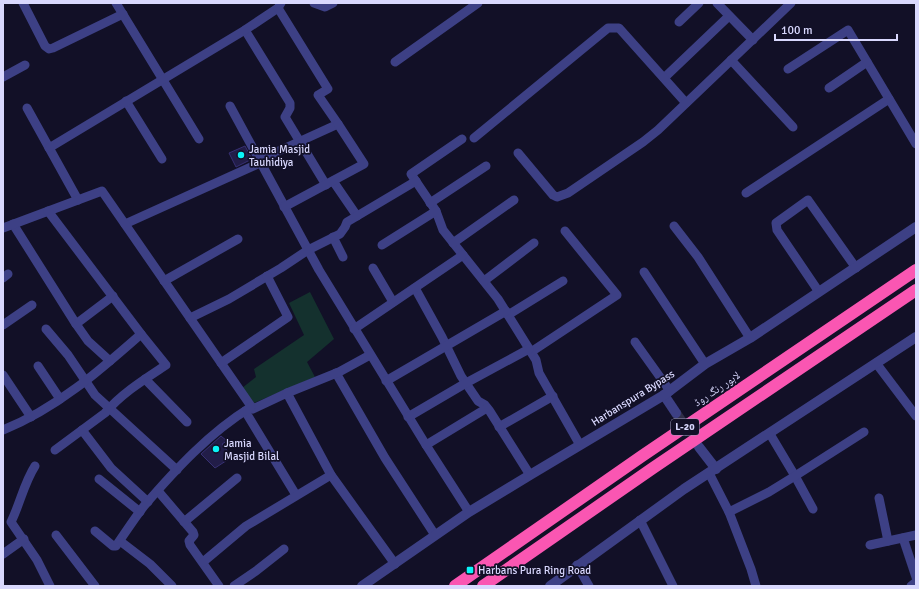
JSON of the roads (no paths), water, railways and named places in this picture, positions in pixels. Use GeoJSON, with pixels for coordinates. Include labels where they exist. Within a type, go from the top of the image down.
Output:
{"type":"FeatureCollection","features":[{"type":"Feature","properties":{"kind":"highway","name":"لاہور رنگ روڈ"},"geometry":{"type":"LineString","coordinates":[[454,586],[916,270]]}},
{"type":"Feature","properties":{"kind":"highway","name":"L-20"},"geometry":{"type":"LineString","coordinates":[[484,586],[653,468],[916,290]]}},
{"type":"Feature","properties":{"kind":"highway"},"geometry":{"type":"LineString","coordinates":[[451,586],[474,573]]}},
{"type":"Feature","properties":{"kind":"street"},"geometry":{"type":"LineString","coordinates":[[23,3],[45,46],[49,49],[122,14]]}},
{"type":"Feature","properties":{"kind":"street"},"geometry":{"type":"LineString","coordinates":[[116,3],[199,139]]}},
{"type":"Feature","properties":{"kind":"street"},"geometry":{"type":"LineString","coordinates":[[314,3],[326,7],[333,3]]}},
{"type":"Feature","properties":{"kind":"street"},"geometry":{"type":"LineString","coordinates":[[395,62],[478,3]]}},
{"type":"Feature","properties":{"kind":"street"},"geometry":{"type":"LineString","coordinates":[[679,22],[699,3]]}},
{"type":"Feature","properties":{"kind":"street"},"geometry":{"type":"LineString","coordinates":[[717,3],[753,40]]}},
{"type":"Feature","properties":{"kind":"street"},"geometry":{"type":"LineString","coordinates":[[518,153],[553,195],[557,197],[562,196],[643,142],[658,130],[791,3]]}},
{"type":"Feature","properties":{"kind":"street"},"geometry":{"type":"LineString","coordinates":[[49,148],[245,30],[280,6],[328,89],[318,95],[364,164],[284,207]]}},
{"type":"Feature","properties":{"kind":"street"},"geometry":{"type":"LineString","coordinates":[[664,78],[729,16]]}},
{"type":"Feature","properties":{"kind":"street"},"geometry":{"type":"LineString","coordinates":[[474,138],[608,28],[619,28],[686,103]]}},
{"type":"Feature","properties":{"kind":"street"},"geometry":{"type":"LineString","coordinates":[[245,30],[290,103],[290,108],[285,117],[300,142],[329,183],[357,216]]}},
{"type":"Feature","properties":{"kind":"street"},"geometry":{"type":"LineString","coordinates":[[788,70],[848,30],[916,144]]}},
{"type":"Feature","properties":{"kind":"street"},"geometry":{"type":"LineString","coordinates":[[731,60],[793,127]]}},
{"type":"Feature","properties":{"kind":"street"},"geometry":{"type":"LineString","coordinates":[[829,88],[867,62]]}},
{"type":"Feature","properties":{"kind":"street"},"geometry":{"type":"LineString","coordinates":[[3,77],[25,65]]}},
{"type":"Feature","properties":{"kind":"street"},"geometry":{"type":"LineString","coordinates":[[746,193],[889,99]]}},
{"type":"Feature","properties":{"kind":"street"},"geometry":{"type":"LineString","coordinates":[[126,101],[162,159]]}},
{"type":"Feature","properties":{"kind":"street"},"geometry":{"type":"LineString","coordinates":[[230,106],[284,207],[354,329],[426,446],[469,512]]}},
{"type":"Feature","properties":{"kind":"street"},"geometry":{"type":"LineString","coordinates":[[27,108],[78,200]]}},
{"type":"Feature","properties":{"kind":"street"},"geometry":{"type":"LineString","coordinates":[[125,224],[338,124]]}},
{"type":"Feature","properties":{"kind":"street"},"geometry":{"type":"LineString","coordinates":[[462,139],[411,174],[436,211],[443,230],[498,299],[507,313],[536,360],[539,373],[580,445]]}},
{"type":"Feature","properties":{"kind":"street"},"geometry":{"type":"LineString","coordinates":[[430,203],[486,166]]}},
{"type":"Feature","properties":{"kind":"street"},"geometry":{"type":"LineString","coordinates":[[190,318],[229,299],[308,250],[340,234],[346,227],[347,222],[416,181]]}},
{"type":"Feature","properties":{"kind":"street"},"geometry":{"type":"LineString","coordinates":[[3,228],[102,191],[221,363],[296,495]]}},
{"type":"Feature","properties":{"kind":"street"},"geometry":{"type":"LineString","coordinates":[[453,243],[514,200]]}},
{"type":"Feature","properties":{"kind":"street"},"geometry":{"type":"LineString","coordinates":[[820,292],[777,230],[776,226],[776,223],[808,200],[856,268]]}},
{"type":"Feature","properties":{"kind":"street"},"geometry":{"type":"LineString","coordinates":[[48,211],[166,365],[145,379],[109,408],[105,413],[55,450]]}},
{"type":"Feature","properties":{"kind":"street"},"geometry":{"type":"LineString","coordinates":[[382,245],[436,211]]}},
{"type":"Feature","properties":{"kind":"street"},"geometry":{"type":"LineString","coordinates":[[13,224],[88,341],[110,361]]}},
{"type":"Feature","properties":{"kind":"street"},"geometry":{"type":"LineString","coordinates":[[674,226],[698,257],[750,338]]}},
{"type":"Feature","properties":{"kind":"street","name":"Harbanspura Bypass"},"geometry":{"type":"LineString","coordinates":[[362,586],[469,512],[667,393],[705,364],[750,338],[916,227]]}},
{"type":"Feature","properties":{"kind":"street"},"geometry":{"type":"LineString","coordinates":[[408,417],[466,383],[530,351],[617,295],[565,231]]}},
{"type":"Feature","properties":{"kind":"street"},"geometry":{"type":"LineString","coordinates":[[333,237],[343,257]]}},
{"type":"Feature","properties":{"kind":"street"},"geometry":{"type":"LineString","coordinates":[[164,281],[238,239]]}},
{"type":"Feature","properties":{"kind":"street"},"geometry":{"type":"LineString","coordinates":[[484,281],[534,243]]}},
{"type":"Feature","properties":{"kind":"street"},"geometry":{"type":"LineString","coordinates":[[354,329],[463,255]]}},
{"type":"Feature","properties":{"kind":"street"},"geometry":{"type":"LineString","coordinates":[[373,268],[393,302]]}},
{"type":"Feature","properties":{"kind":"street"},"geometry":{"type":"LineString","coordinates":[[644,272],[705,364]]}},
{"type":"Feature","properties":{"kind":"street"},"geometry":{"type":"LineString","coordinates":[[221,363],[288,317],[267,276]]}},
{"type":"Feature","properties":{"kind":"street"},"geometry":{"type":"LineString","coordinates":[[386,381],[563,281]]}},
{"type":"Feature","properties":{"kind":"street"},"geometry":{"type":"LineString","coordinates":[[415,288],[466,383],[478,401],[487,408],[530,475]]}},
{"type":"Feature","properties":{"kind":"street"},"geometry":{"type":"LineString","coordinates":[[76,324],[113,296]]}},
{"type":"Feature","properties":{"kind":"street"},"geometry":{"type":"LineString","coordinates":[[4,322],[32,305]]}},
{"type":"Feature","properties":{"kind":"street"},"geometry":{"type":"LineString","coordinates":[[46,329],[68,355],[95,395],[177,470]]}},
{"type":"Feature","properties":{"kind":"street"},"geometry":{"type":"LineString","coordinates":[[3,430],[47,409],[86,381],[141,334]]}},
{"type":"Feature","properties":{"kind":"street"},"geometry":{"type":"LineString","coordinates":[[550,586],[640,520],[712,471],[916,337]]}},
{"type":"Feature","properties":{"kind":"street"},"geometry":{"type":"LineString","coordinates":[[635,342],[667,393],[676,413]]}},
{"type":"Feature","properties":{"kind":"street"},"geometry":{"type":"LineString","coordinates":[[95,531],[112,546],[116,546],[148,502],[207,438],[248,409],[253,410],[287,393],[336,373],[370,355]]}},
{"type":"Feature","properties":{"kind":"street"},"geometry":{"type":"LineString","coordinates":[[876,363],[916,416]]}},
{"type":"Feature","properties":{"kind":"street"},"geometry":{"type":"LineString","coordinates":[[38,366],[60,399]]}},
{"type":"Feature","properties":{"kind":"street"},"geometry":{"type":"LineString","coordinates":[[336,373],[385,458],[435,535]]}},
{"type":"Feature","properties":{"kind":"street"},"geometry":{"type":"LineString","coordinates":[[3,375],[31,417]]}},
{"type":"Feature","properties":{"kind":"street"},"geometry":{"type":"LineString","coordinates":[[145,379],[187,422]]}},
{"type":"Feature","properties":{"kind":"street"},"geometry":{"type":"LineString","coordinates":[[287,393],[331,476],[395,564]]}},
{"type":"Feature","properties":{"kind":"street"},"geometry":{"type":"LineString","coordinates":[[499,427],[553,396]]}},
{"type":"Feature","properties":{"kind":"street"},"geometry":{"type":"LineString","coordinates":[[426,446],[487,408]]}},
{"type":"Feature","properties":{"kind":"street"},"geometry":{"type":"LineString","coordinates":[[82,430],[111,468],[148,502]]}},
{"type":"Feature","properties":{"kind":"street"},"geometry":{"type":"LineString","coordinates":[[729,512],[769,492],[864,432]]}},
{"type":"Feature","properties":{"kind":"street"},"geometry":{"type":"LineString","coordinates":[[770,434],[813,509]]}},
{"type":"Feature","properties":{"kind":"street"},"geometry":{"type":"LineString","coordinates":[[699,447],[712,471],[729,512],[756,586]]}},
{"type":"Feature","properties":{"kind":"street"},"geometry":{"type":"LineString","coordinates":[[35,466],[31,472],[11,522],[37,560],[49,584],[39,586]]}},
{"type":"Feature","properties":{"kind":"street"},"geometry":{"type":"LineString","coordinates":[[202,562],[246,526],[296,495],[331,476]]}},
{"type":"Feature","properties":{"kind":"street"},"geometry":{"type":"LineString","coordinates":[[99,478],[140,512]]}},
{"type":"Feature","properties":{"kind":"street"},"geometry":{"type":"LineString","coordinates":[[184,522],[237,478]]}},
{"type":"Feature","properties":{"kind":"street"},"geometry":{"type":"LineString","coordinates":[[158,491],[194,535],[190,541],[190,545],[219,586]]}},
{"type":"Feature","properties":{"kind":"street"},"geometry":{"type":"LineString","coordinates":[[879,498],[888,541]]}},
{"type":"Feature","properties":{"kind":"street"},"geometry":{"type":"LineString","coordinates":[[640,520],[673,586]]}},
{"type":"Feature","properties":{"kind":"street"},"geometry":{"type":"LineString","coordinates":[[870,545],[916,535]]}},
{"type":"Feature","properties":{"kind":"street"},"geometry":{"type":"LineString","coordinates":[[56,536],[95,586]]}},
{"type":"Feature","properties":{"kind":"street"},"geometry":{"type":"LineString","coordinates":[[903,538],[916,577]]}},
{"type":"Feature","properties":{"kind":"street"},"geometry":{"type":"LineString","coordinates":[[3,554],[24,539]]}},
{"type":"Feature","properties":{"kind":"street"},"geometry":{"type":"LineString","coordinates":[[120,541],[150,564],[172,586]]}},
{"type":"Feature","properties":{"kind":"street"},"geometry":{"type":"LineString","coordinates":[[234,586],[284,549]]}},
{"type":"Feature","properties":{"kind":"street"},"geometry":{"type":"LineString","coordinates":[[577,566],[589,586]]}},
{"type":"Feature","properties":{"kind":"street"},"geometry":{"type":"LineString","coordinates":[[911,586],[916,582]]}},
{"type":"Feature","properties":{"kind":"tunnel"},"geometry":{"type":"LineString","coordinates":[[676,413],[698,446]]}},
{"type":"Feature","properties":{"kind":"place","name":"Jamia Masjid Tauhidiya"},"geometry":{"type":"Point","coordinates":[241,155]}},
{"type":"Feature","properties":{"kind":"place","name":"Jamia Masjid Bilal"},"geometry":{"type":"Point","coordinates":[216,449]}},
{"type":"Feature","properties":{"kind":"place","name":"Harbans Pura Ring Road"},"geometry":{"type":"Point","coordinates":[470,570]}}]}
